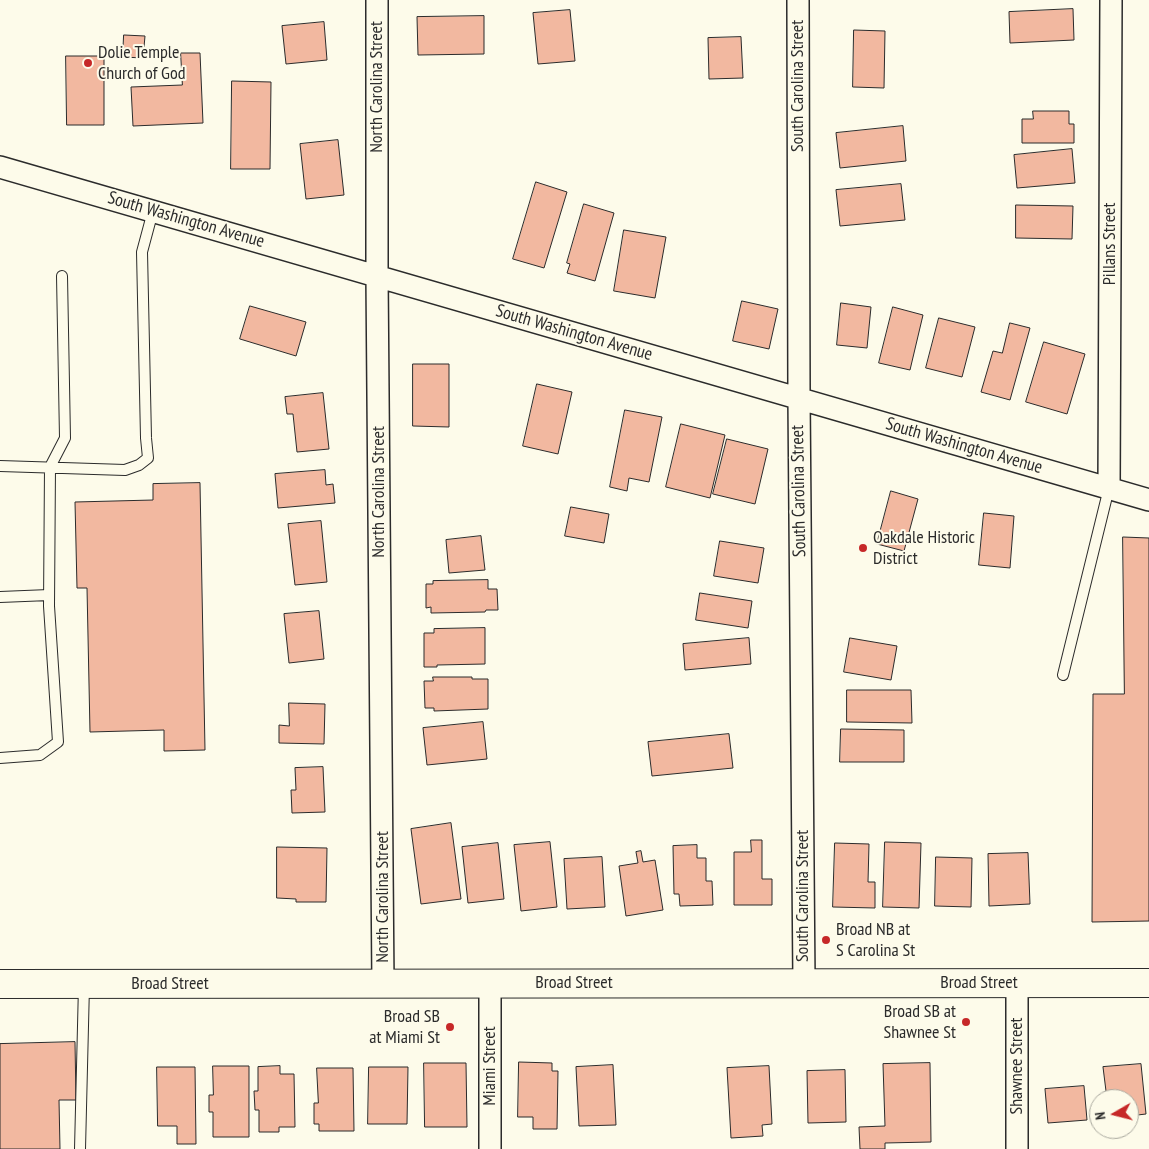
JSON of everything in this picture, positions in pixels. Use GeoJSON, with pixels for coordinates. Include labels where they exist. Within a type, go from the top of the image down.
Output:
{"type":"FeatureCollection","features":[{"type":"Feature","properties":{"kind":"main road","name":"Broad Street"},"geometry":{"type":"LineString","coordinates":[[0,984],[1149,982]]}},
{"type":"Feature","properties":{"kind":"street","name":"North Carolina Street"},"geometry":{"type":"LineString","coordinates":[[377,0],[377,276],[383,984]]}},
{"type":"Feature","properties":{"kind":"street","name":"South Carolina Street"},"geometry":{"type":"LineString","coordinates":[[798,0],[804,983]]}},
{"type":"Feature","properties":{"kind":"street","name":"Pillans Street"},"geometry":{"type":"LineString","coordinates":[[1109,488],[1110,0]]}},
{"type":"Feature","properties":{"kind":"street","name":"South Washington Avenue"},"geometry":{"type":"LineString","coordinates":[[0,167],[1149,500]]}},
{"type":"Feature","properties":{"kind":"street","name":"Miami Street"},"geometry":{"type":"LineString","coordinates":[[490,983],[490,1149]]}},
{"type":"Feature","properties":{"kind":"street","name":"Shawnee Street"},"geometry":{"type":"LineString","coordinates":[[1017,983],[1017,1149]]}},
{"type":"Feature","properties":{"kind":"lane"},"geometry":{"type":"LineString","coordinates":[[0,466],[125,470],[139,465],[148,458],[142,252],[153,211]]}},
{"type":"Feature","properties":{"kind":"lane"},"geometry":{"type":"LineString","coordinates":[[0,758],[40,755],[58,742],[49,595],[50,467],[65,438],[62,276]]}},
{"type":"Feature","properties":{"kind":"lane"},"geometry":{"type":"LineString","coordinates":[[1063,675],[1109,488]]}},
{"type":"Feature","properties":{"kind":"lane"},"geometry":{"type":"LineString","coordinates":[[0,597],[49,595]]}},
{"type":"Feature","properties":{"kind":"lane"},"geometry":{"type":"LineString","coordinates":[[80,1149],[84,984]]}},
{"type":"Feature","properties":{"kind":"building"},"geometry":{"type":"Polygon","coordinates":[[[1073,9],[1074,40],[1010,43],[1009,12],[1073,9]]]}},
{"type":"Feature","properties":{"kind":"building"},"geometry":{"type":"Polygon","coordinates":[[[570,10],[575,61],[538,64],[533,13],[570,10]]]}},
{"type":"Feature","properties":{"kind":"building"},"geometry":{"type":"Polygon","coordinates":[[[484,16],[484,54],[418,55],[417,17],[484,16]]]}},
{"type":"Feature","properties":{"kind":"building"},"geometry":{"type":"Polygon","coordinates":[[[324,22],[327,60],[286,64],[282,26],[324,22]]]}},
{"type":"Feature","properties":{"kind":"building"},"geometry":{"type":"Polygon","coordinates":[[[854,30],[885,31],[884,88],[853,87],[854,30]]]}},
{"type":"Feature","properties":{"kind":"building"},"geometry":{"type":"Polygon","coordinates":[[[124,35],[145,36],[143,58],[123,57],[124,35]]]}},
{"type":"Feature","properties":{"kind":"building"},"geometry":{"type":"Polygon","coordinates":[[[741,37],[743,78],[709,79],[708,38],[741,37]]]}},
{"type":"Feature","properties":{"kind":"building"},"geometry":{"type":"Polygon","coordinates":[[[181,53],[200,53],[203,123],[133,126],[131,87],[182,85],[181,53]]]}},
{"type":"Feature","properties":{"kind":"building"},"geometry":{"type":"Polygon","coordinates":[[[66,56],[104,56],[104,125],[67,125],[66,56]]]}},
{"type":"Feature","properties":{"kind":"building"},"geometry":{"type":"Polygon","coordinates":[[[232,81],[271,82],[270,169],[231,169],[232,81]]]}},
{"type":"Feature","properties":{"kind":"building"},"geometry":{"type":"Polygon","coordinates":[[[1033,111],[1069,111],[1069,124],[1074,124],[1074,143],[1022,143],[1022,119],[1033,119],[1033,111]]]}},
{"type":"Feature","properties":{"kind":"building"},"geometry":{"type":"Polygon","coordinates":[[[903,126],[906,161],[840,168],[836,133],[903,126]]]}},
{"type":"Feature","properties":{"kind":"building"},"geometry":{"type":"Polygon","coordinates":[[[338,140],[344,195],[306,199],[300,144],[338,140]]]}},
{"type":"Feature","properties":{"kind":"building"},"geometry":{"type":"Polygon","coordinates":[[[1072,149],[1075,183],[1017,188],[1014,155],[1072,149]]]}},
{"type":"Feature","properties":{"kind":"building"},"geometry":{"type":"Polygon","coordinates":[[[536,182],[567,192],[544,268],[513,259],[536,182]]]}},
{"type":"Feature","properties":{"kind":"building"},"geometry":{"type":"Polygon","coordinates":[[[901,184],[905,220],[840,226],[836,190],[901,184]]]}},
{"type":"Feature","properties":{"kind":"building"},"geometry":{"type":"Polygon","coordinates":[[[584,204],[614,213],[595,281],[567,273],[570,264],[567,263],[584,204]]]}},
{"type":"Feature","properties":{"kind":"building"},"geometry":{"type":"Polygon","coordinates":[[[1016,205],[1073,206],[1072,239],[1016,238],[1016,205]]]}},
{"type":"Feature","properties":{"kind":"building"},"geometry":{"type":"Polygon","coordinates":[[[624,230],[666,237],[655,298],[614,291],[624,230]]]}},
{"type":"Feature","properties":{"kind":"building"},"geometry":{"type":"Polygon","coordinates":[[[742,301],[778,309],[769,349],[733,341],[742,301]]]}},
{"type":"Feature","properties":{"kind":"building"},"geometry":{"type":"Polygon","coordinates":[[[841,303],[871,307],[867,348],[837,345],[841,303]]]}},
{"type":"Feature","properties":{"kind":"building"},"geometry":{"type":"Polygon","coordinates":[[[250,306],[306,322],[296,356],[240,339],[250,306]]]}},
{"type":"Feature","properties":{"kind":"building"},"geometry":{"type":"Polygon","coordinates":[[[893,307],[923,315],[910,370],[879,363],[893,307]]]}},
{"type":"Feature","properties":{"kind":"building"},"geometry":{"type":"Polygon","coordinates":[[[939,318],[975,327],[962,377],[926,368],[939,318]]]}},
{"type":"Feature","properties":{"kind":"building"},"geometry":{"type":"Polygon","coordinates":[[[1010,323],[1030,328],[1010,400],[981,392],[993,351],[1002,353],[1010,323]]]}},
{"type":"Feature","properties":{"kind":"building"},"geometry":{"type":"Polygon","coordinates":[[[1044,342],[1085,354],[1067,414],[1026,402],[1044,342]]]}},
{"type":"Feature","properties":{"kind":"building"},"geometry":{"type":"Polygon","coordinates":[[[413,364],[449,364],[449,427],[413,426],[413,364]]]}},
{"type":"Feature","properties":{"kind":"building"},"geometry":{"type":"Polygon","coordinates":[[[537,384],[572,392],[558,454],[523,446],[537,384]]]}},
{"type":"Feature","properties":{"kind":"building"},"geometry":{"type":"Polygon","coordinates":[[[323,393],[329,449],[297,452],[293,414],[287,414],[285,397],[323,393]]]}},
{"type":"Feature","properties":{"kind":"building"},"geometry":{"type":"Polygon","coordinates":[[[625,410],[662,417],[649,482],[629,478],[627,491],[610,487],[625,410]]]}},
{"type":"Feature","properties":{"kind":"building"},"geometry":{"type":"Polygon","coordinates":[[[681,424],[725,435],[710,498],[666,487],[681,424]]]}},
{"type":"Feature","properties":{"kind":"building"},"geometry":{"type":"Polygon","coordinates":[[[727,439],[768,449],[755,504],[713,494],[727,439]]]}},
{"type":"Feature","properties":{"kind":"building"},"geometry":{"type":"Polygon","coordinates":[[[325,470],[326,485],[333,484],[335,503],[278,508],[275,474],[325,470]]]}},
{"type":"Feature","properties":{"kind":"building"},"geometry":{"type":"Polygon","coordinates":[[[200,483],[205,750],[164,751],[164,730],[90,732],[87,588],[77,588],[75,502],[153,500],[153,484],[200,483]]]}},
{"type":"Feature","properties":{"kind":"building"},"geometry":{"type":"Polygon","coordinates":[[[891,491],[918,499],[904,551],[877,544],[891,491]]]}},
{"type":"Feature","properties":{"kind":"building"},"geometry":{"type":"Polygon","coordinates":[[[571,507],[609,514],[604,543],[565,536],[571,507]]]}},
{"type":"Feature","properties":{"kind":"building"},"geometry":{"type":"Polygon","coordinates":[[[984,513],[1014,516],[1010,568],[979,565],[984,513]]]}},
{"type":"Feature","properties":{"kind":"building"},"geometry":{"type":"Polygon","coordinates":[[[321,521],[327,582],[295,585],[288,524],[321,521]]]}},
{"type":"Feature","properties":{"kind":"building"},"geometry":{"type":"Polygon","coordinates":[[[481,536],[485,570],[449,573],[446,540],[481,536]]]}},
{"type":"Feature","properties":{"kind":"building"},"geometry":{"type":"Polygon","coordinates":[[[1123,537],[1149,538],[1149,921],[1092,922],[1093,694],[1124,694],[1123,537]]]}},
{"type":"Feature","properties":{"kind":"building"},"geometry":{"type":"Polygon","coordinates":[[[720,541],[764,548],[758,583],[714,576],[720,541]]]}},
{"type":"Feature","properties":{"kind":"building"},"geometry":{"type":"Polygon","coordinates":[[[488,580],[488,589],[497,589],[498,610],[431,613],[431,607],[426,608],[426,584],[433,584],[433,581],[488,580]]]}},
{"type":"Feature","properties":{"kind":"building"},"geometry":{"type":"Polygon","coordinates":[[[700,593],[752,601],[748,628],[696,620],[700,593]]]}},
{"type":"Feature","properties":{"kind":"building"},"geometry":{"type":"Polygon","coordinates":[[[319,611],[324,659],[289,663],[284,614],[319,611]]]}},
{"type":"Feature","properties":{"kind":"building"},"geometry":{"type":"Polygon","coordinates":[[[485,628],[485,664],[424,667],[424,633],[434,633],[434,629],[485,628]]]}},
{"type":"Feature","properties":{"kind":"building"},"geometry":{"type":"Polygon","coordinates":[[[749,638],[751,664],[685,670],[683,644],[749,638]]]}},
{"type":"Feature","properties":{"kind":"building"},"geometry":{"type":"Polygon","coordinates":[[[850,638],[897,646],[891,680],[844,672],[850,638]]]}},
{"type":"Feature","properties":{"kind":"building"},"geometry":{"type":"Polygon","coordinates":[[[433,677],[488,679],[488,709],[434,711],[434,708],[425,708],[424,681],[433,681],[433,677]]]}},
{"type":"Feature","properties":{"kind":"building"},"geometry":{"type":"Polygon","coordinates":[[[847,690],[911,690],[912,723],[847,722],[847,690]]]}},
{"type":"Feature","properties":{"kind":"building"},"geometry":{"type":"Polygon","coordinates":[[[289,703],[325,704],[324,744],[279,743],[279,725],[289,726],[289,703]]]}},
{"type":"Feature","properties":{"kind":"building"},"geometry":{"type":"Polygon","coordinates":[[[483,722],[487,759],[427,765],[423,728],[483,722]]]}},
{"type":"Feature","properties":{"kind":"building"},"geometry":{"type":"Polygon","coordinates":[[[841,729],[904,730],[904,762],[840,762],[841,729]]]}},
{"type":"Feature","properties":{"kind":"building"},"geometry":{"type":"Polygon","coordinates":[[[729,734],[733,768],[652,776],[648,742],[729,734]]]}},
{"type":"Feature","properties":{"kind":"building"},"geometry":{"type":"Polygon","coordinates":[[[323,767],[325,812],[292,813],[291,790],[296,790],[295,768],[323,767]]]}},
{"type":"Feature","properties":{"kind":"building"},"geometry":{"type":"Polygon","coordinates":[[[451,823],[461,899],[421,904],[411,829],[451,823]]]}},
{"type":"Feature","properties":{"kind":"building"},"geometry":{"type":"Polygon","coordinates":[[[751,840],[762,840],[762,879],[772,879],[772,905],[734,905],[734,852],[751,852],[751,840]]]}},
{"type":"Feature","properties":{"kind":"building"},"geometry":{"type":"Polygon","coordinates":[[[550,842],[557,907],[521,911],[514,845],[550,842]]]}},
{"type":"Feature","properties":{"kind":"building"},"geometry":{"type":"Polygon","coordinates":[[[885,842],[921,843],[919,908],[883,907],[885,842]]]}},
{"type":"Feature","properties":{"kind":"building"},"geometry":{"type":"Polygon","coordinates":[[[498,843],[504,899],[468,903],[462,847],[498,843]]]}},
{"type":"Feature","properties":{"kind":"building"},"geometry":{"type":"Polygon","coordinates":[[[835,843],[869,844],[868,882],[875,882],[875,908],[833,907],[835,843]]]}},
{"type":"Feature","properties":{"kind":"building"},"geometry":{"type":"Polygon","coordinates":[[[697,845],[697,858],[706,858],[706,881],[712,881],[713,905],[680,906],[679,894],[674,894],[673,846],[697,845]]]}},
{"type":"Feature","properties":{"kind":"building"},"geometry":{"type":"Polygon","coordinates":[[[277,847],[327,848],[326,902],[296,902],[296,899],[277,898],[277,847]]]}},
{"type":"Feature","properties":{"kind":"building"},"geometry":{"type":"Polygon","coordinates":[[[641,851],[643,862],[655,860],[663,910],[626,916],[619,866],[638,863],[636,852],[641,851]]]}},
{"type":"Feature","properties":{"kind":"building"},"geometry":{"type":"Polygon","coordinates":[[[1028,853],[1030,904],[989,906],[988,854],[1028,853]]]}},
{"type":"Feature","properties":{"kind":"building"},"geometry":{"type":"Polygon","coordinates":[[[602,857],[605,907],[567,909],[564,859],[602,857]]]}},
{"type":"Feature","properties":{"kind":"building"},"geometry":{"type":"Polygon","coordinates":[[[936,857],[972,858],[971,907],[935,906],[936,857]]]}},
{"type":"Feature","properties":{"kind":"building"},"geometry":{"type":"Polygon","coordinates":[[[75,1042],[76,1100],[59,1100],[60,1149],[0,1149],[0,1044],[75,1042]]]}},
{"type":"Feature","properties":{"kind":"building"},"geometry":{"type":"Polygon","coordinates":[[[519,1062],[552,1063],[552,1071],[558,1071],[557,1129],[533,1129],[533,1117],[518,1117],[519,1062]]]}},
{"type":"Feature","properties":{"kind":"building"},"geometry":{"type":"Polygon","coordinates":[[[424,1063],[466,1063],[467,1127],[425,1127],[424,1063]]]}},
{"type":"Feature","properties":{"kind":"building"},"geometry":{"type":"Polygon","coordinates":[[[930,1063],[931,1142],[885,1143],[885,1149],[860,1149],[859,1127],[885,1126],[883,1064],[930,1063]]]}},
{"type":"Feature","properties":{"kind":"building"},"geometry":{"type":"Polygon","coordinates":[[[1141,1064],[1146,1114],[1139,1115],[1139,1089],[1106,1089],[1103,1067],[1141,1064]]]}},
{"type":"Feature","properties":{"kind":"building"},"geometry":{"type":"Polygon","coordinates":[[[613,1065],[616,1125],[579,1126],[576,1067],[613,1065]]]}},
{"type":"Feature","properties":{"kind":"building"},"geometry":{"type":"Polygon","coordinates":[[[213,1066],[249,1066],[249,1137],[213,1137],[213,1112],[209,1112],[209,1095],[213,1095],[213,1066]]]}},
{"type":"Feature","properties":{"kind":"building"},"geometry":{"type":"Polygon","coordinates":[[[280,1066],[280,1074],[294,1074],[295,1127],[279,1127],[279,1132],[259,1132],[259,1110],[255,1110],[254,1091],[258,1091],[258,1067],[280,1066]]]}},
{"type":"Feature","properties":{"kind":"building"},"geometry":{"type":"Polygon","coordinates":[[[769,1066],[772,1124],[762,1125],[763,1136],[731,1138],[727,1068],[769,1066]]]}},
{"type":"Feature","properties":{"kind":"building"},"geometry":{"type":"Polygon","coordinates":[[[157,1067],[195,1067],[196,1144],[177,1144],[177,1126],[158,1126],[157,1067]]]}},
{"type":"Feature","properties":{"kind":"building"},"geometry":{"type":"Polygon","coordinates":[[[369,1067],[408,1067],[407,1124],[368,1124],[369,1067]]]}},
{"type":"Feature","properties":{"kind":"building"},"geometry":{"type":"Polygon","coordinates":[[[317,1068],[353,1068],[354,1131],[319,1131],[319,1124],[314,1124],[314,1103],[318,1103],[317,1068]]]}},
{"type":"Feature","properties":{"kind":"building"},"geometry":{"type":"Polygon","coordinates":[[[845,1070],[846,1122],[808,1123],[807,1071],[845,1070]]]}},
{"type":"Feature","properties":{"kind":"building"},"geometry":{"type":"Polygon","coordinates":[[[1084,1086],[1087,1120],[1048,1123],[1045,1089],[1084,1086]]]}},
{"type":"Feature","properties":{"kind":"place","name":"Dolie Temple Church of God"},"geometry":{"type":"Point","coordinates":[88,63]}},
{"type":"Feature","properties":{"kind":"place","name":"Oakdale Historic District"},"geometry":{"type":"Point","coordinates":[863,548]}},
{"type":"Feature","properties":{"kind":"place","name":"Broad NB at S Carolina St"},"geometry":{"type":"Point","coordinates":[826,940]}},
{"type":"Feature","properties":{"kind":"place","name":"Broad SB at Shawnee St"},"geometry":{"type":"Point","coordinates":[966,1022]}},
{"type":"Feature","properties":{"kind":"place","name":"Broad SB at Miami St"},"geometry":{"type":"Point","coordinates":[450,1027]}}]}
